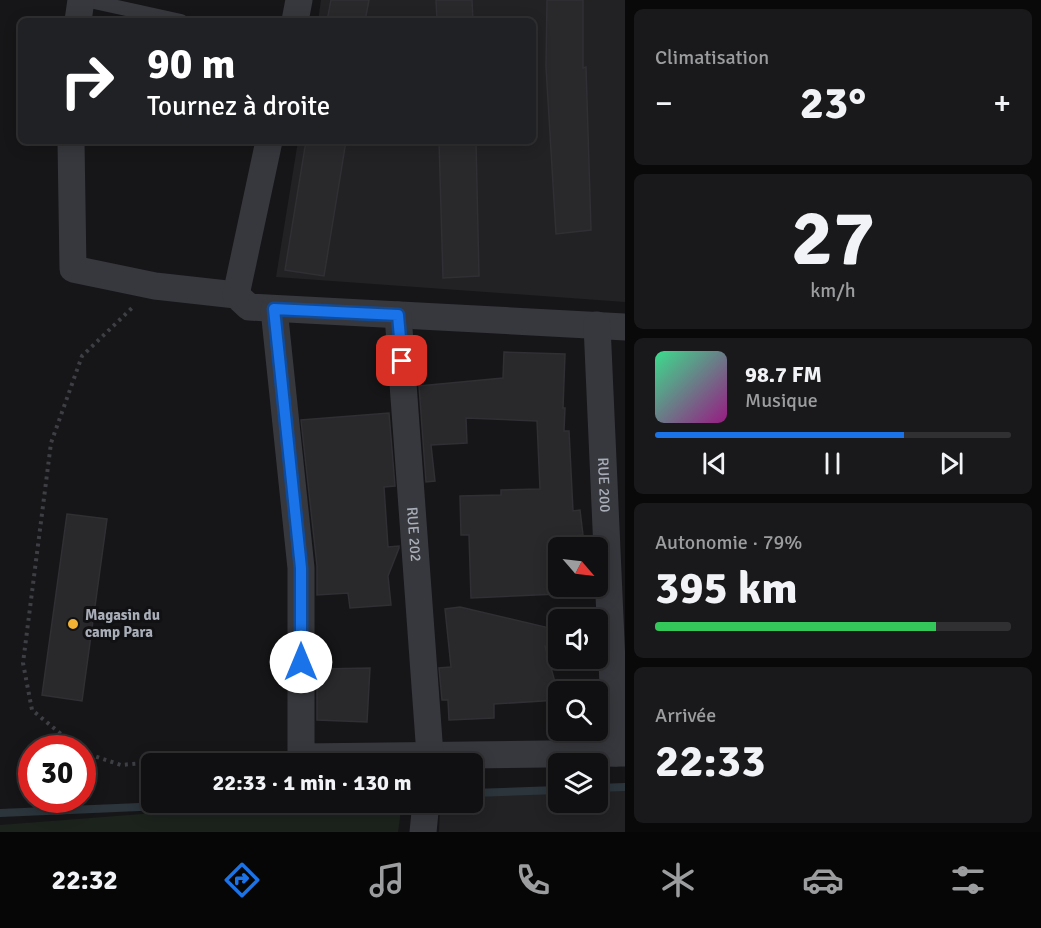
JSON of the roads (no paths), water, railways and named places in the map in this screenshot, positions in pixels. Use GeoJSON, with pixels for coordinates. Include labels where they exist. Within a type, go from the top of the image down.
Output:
{"type":"FeatureCollection","features":[{"type":"Feature","properties":{"kind":"street"},"geometry":{"type":"LineString","coordinates":[[79,18],[83,0]]}},
{"type":"Feature","properties":{"kind":"street"},"geometry":{"type":"LineString","coordinates":[[296,18],[299,0]]}},
{"type":"Feature","properties":{"kind":"street"},"geometry":{"type":"LineString","coordinates":[[71,144],[73,269],[156,286],[236,295],[249,308],[625,327]]}},
{"type":"Feature","properties":{"kind":"street"},"geometry":{"type":"LineString","coordinates":[[236,295],[268,144]]}},
{"type":"Feature","properties":{"kind":"street"},"geometry":{"type":"LineString","coordinates":[[274,309],[301,568],[301,753]]}},
{"type":"Feature","properties":{"kind":"street","name":"RUE 202"},"geometry":{"type":"LineString","coordinates":[[398,315],[430,753]]}},
{"type":"Feature","properties":{"kind":"street","name":"RUE 200"},"geometry":{"type":"LineString","coordinates":[[597,325],[621,753]]}},
{"type":"Feature","properties":{"kind":"street"},"geometry":{"type":"LineString","coordinates":[[483,757],[621,753]]}},
{"type":"Feature","properties":{"kind":"street"},"geometry":{"type":"LineString","coordinates":[[423,832],[425,813]]}},
{"type":"Feature","properties":{"kind":"lane"},"geometry":{"type":"LineString","coordinates":[[83,0],[167,18]]}},
{"type":"Feature","properties":{"kind":"waterway"},"geometry":{"type":"LineString","coordinates":[[608,788],[625,787]]}},
{"type":"Feature","properties":{"kind":"waterway"},"geometry":{"type":"LineString","coordinates":[[483,793],[548,790]]}},
{"type":"Feature","properties":{"kind":"waterway"},"geometry":{"type":"LineString","coordinates":[[0,813],[141,807]]}},
{"type":"Feature","properties":{"kind":"place","name":"Magasin du camp Para"},"geometry":{"type":"Point","coordinates":[73,624]}}]}
